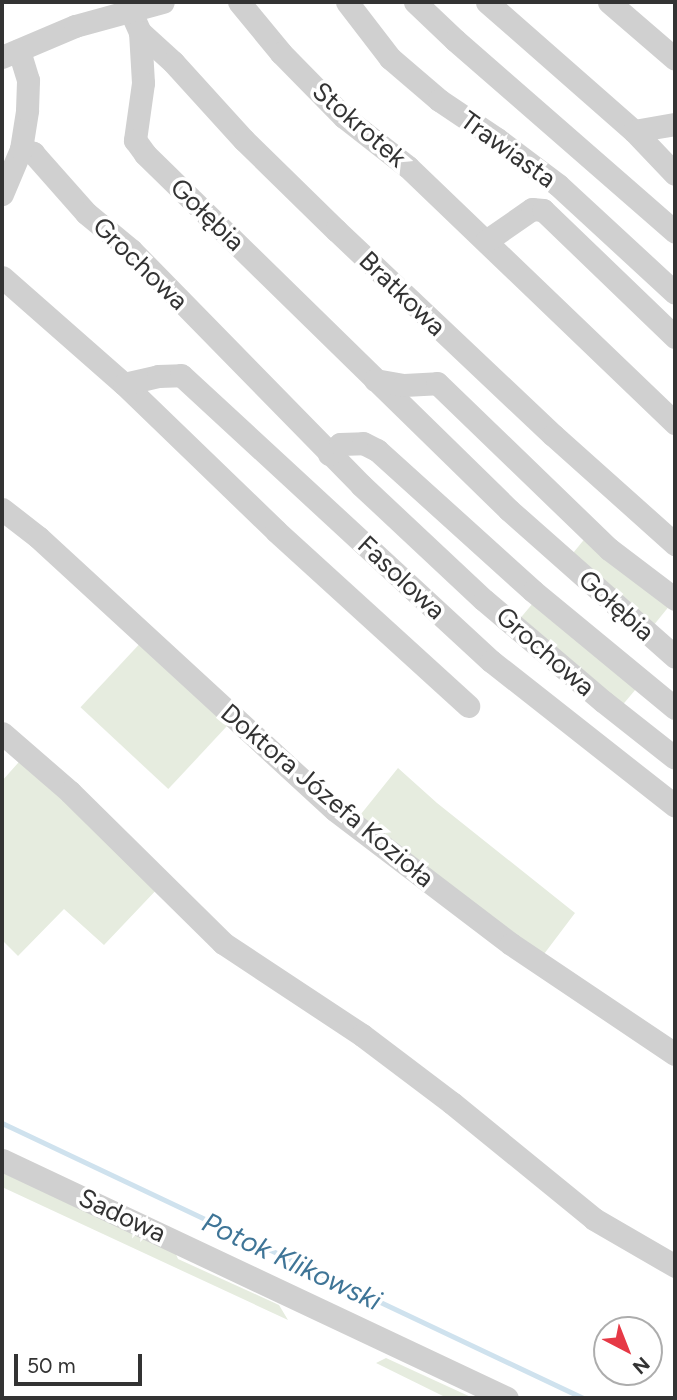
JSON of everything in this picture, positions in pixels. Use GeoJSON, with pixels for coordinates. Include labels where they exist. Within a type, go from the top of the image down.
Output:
{"type":"FeatureCollection","features":[{"type":"Feature","properties":{"kind":"street"},"geometry":{"type":"LineString","coordinates":[[2,194],[11,154],[27,110],[28,80],[10,54],[75,26],[136,22],[162,2]]}},
{"type":"Feature","properties":{"kind":"street","name":"Stokrotek"},"geometry":{"type":"LineString","coordinates":[[239,2],[281,53],[344,117],[408,167],[675,422]]}},
{"type":"Feature","properties":{"kind":"street","name":"Trawiasta"},"geometry":{"type":"LineString","coordinates":[[348,2],[390,58],[439,100],[558,185],[675,293]]}},
{"type":"Feature","properties":{"kind":"street"},"geometry":{"type":"LineString","coordinates":[[415,2],[675,232]]}},
{"type":"Feature","properties":{"kind":"street"},"geometry":{"type":"LineString","coordinates":[[487,2],[634,131],[675,174]]}},
{"type":"Feature","properties":{"kind":"street"},"geometry":{"type":"LineString","coordinates":[[608,2],[675,59]]}},
{"type":"Feature","properties":{"kind":"street","name":"Gołębia"},"geometry":{"type":"LineString","coordinates":[[136,22],[143,93],[136,118],[135,140],[145,154],[509,510],[675,657]]}},
{"type":"Feature","properties":{"kind":"street","name":"Bratkowa"},"geometry":{"type":"LineString","coordinates":[[136,22],[244,140],[336,230],[543,426],[675,544]]}},
{"type":"Feature","properties":{"kind":"street"},"geometry":{"type":"LineString","coordinates":[[634,131],[675,124]]}},
{"type":"Feature","properties":{"kind":"street","name":"Grochowa"},"geometry":{"type":"LineString","coordinates":[[11,154],[33,153],[86,213],[131,250],[329,454],[484,600],[604,702],[675,758]]}},
{"type":"Feature","properties":{"kind":"street"},"geometry":{"type":"LineString","coordinates":[[486,241],[532,209],[543,210],[675,337]]}},
{"type":"Feature","properties":{"kind":"street","name":"Fasolowa"},"geometry":{"type":"LineString","coordinates":[[2,277],[124,384],[276,531],[468,706]]}},
{"type":"Feature","properties":{"kind":"street","name":"Fasolowa"},"geometry":{"type":"LineString","coordinates":[[124,384],[159,376],[181,375],[491,661],[675,806]]}},
{"type":"Feature","properties":{"kind":"street","name":"Gołębia"},"geometry":{"type":"LineString","coordinates":[[375,380],[404,385],[437,383],[609,549],[675,599]]}},
{"type":"Feature","properties":{"kind":"street","name":"Grochowa"},"geometry":{"type":"LineString","coordinates":[[329,454],[340,444],[363,443],[377,450],[533,590],[675,708]]}},
{"type":"Feature","properties":{"kind":"street","name":"Doktora Józefa Kozioła"},"geometry":{"type":"LineString","coordinates":[[2,509],[38,537],[335,810],[511,944],[675,1054]]}},
{"type":"Feature","properties":{"kind":"street"},"geometry":{"type":"LineString","coordinates":[[2,733],[70,792],[223,943],[362,1035],[452,1102],[594,1219],[675,1266]]}},
{"type":"Feature","properties":{"kind":"street","name":"Sadowa"},"geometry":{"type":"LineString","coordinates":[[2,1160],[507,1398]]}},
{"type":"Feature","properties":{"kind":"shaded area"},"geometry":{"type":"Polygon","coordinates":[[[591,531],[675,599],[650,629],[566,561],[591,531]]]}},
{"type":"Feature","properties":{"kind":"shaded area"},"geometry":{"type":"Polygon","coordinates":[[[539,596],[642,682],[617,711],[515,625],[539,596]]]}},
{"type":"Feature","properties":{"kind":"shaded area"},"geometry":{"type":"Polygon","coordinates":[[[146,637],[234,719],[168,789],[81,707],[146,637]]]}},
{"type":"Feature","properties":{"kind":"shaded area"},"geometry":{"type":"Polygon","coordinates":[[[26,754],[161,885],[104,945],[64,909],[18,956],[2,940],[2,781],[26,754]]]}},
{"type":"Feature","properties":{"kind":"shaded area"},"geometry":{"type":"Polygon","coordinates":[[[398,768],[437,803],[575,913],[538,962],[353,824],[398,768]]]}},
{"type":"Feature","properties":{"kind":"shaded area"},"geometry":{"type":"Polygon","coordinates":[[[2,1168],[175,1252],[178,1259],[279,1305],[288,1320],[2,1187],[2,1168]]]}},
{"type":"Feature","properties":{"kind":"shaded area"},"geometry":{"type":"Polygon","coordinates":[[[386,1358],[473,1398],[447,1398],[376,1363],[386,1358]]]}},
{"type":"Feature","properties":{"kind":"waterway","name":"Potok Klikowski"},"geometry":{"type":"LineString","coordinates":[[2,1123],[583,1398]]}}]}
